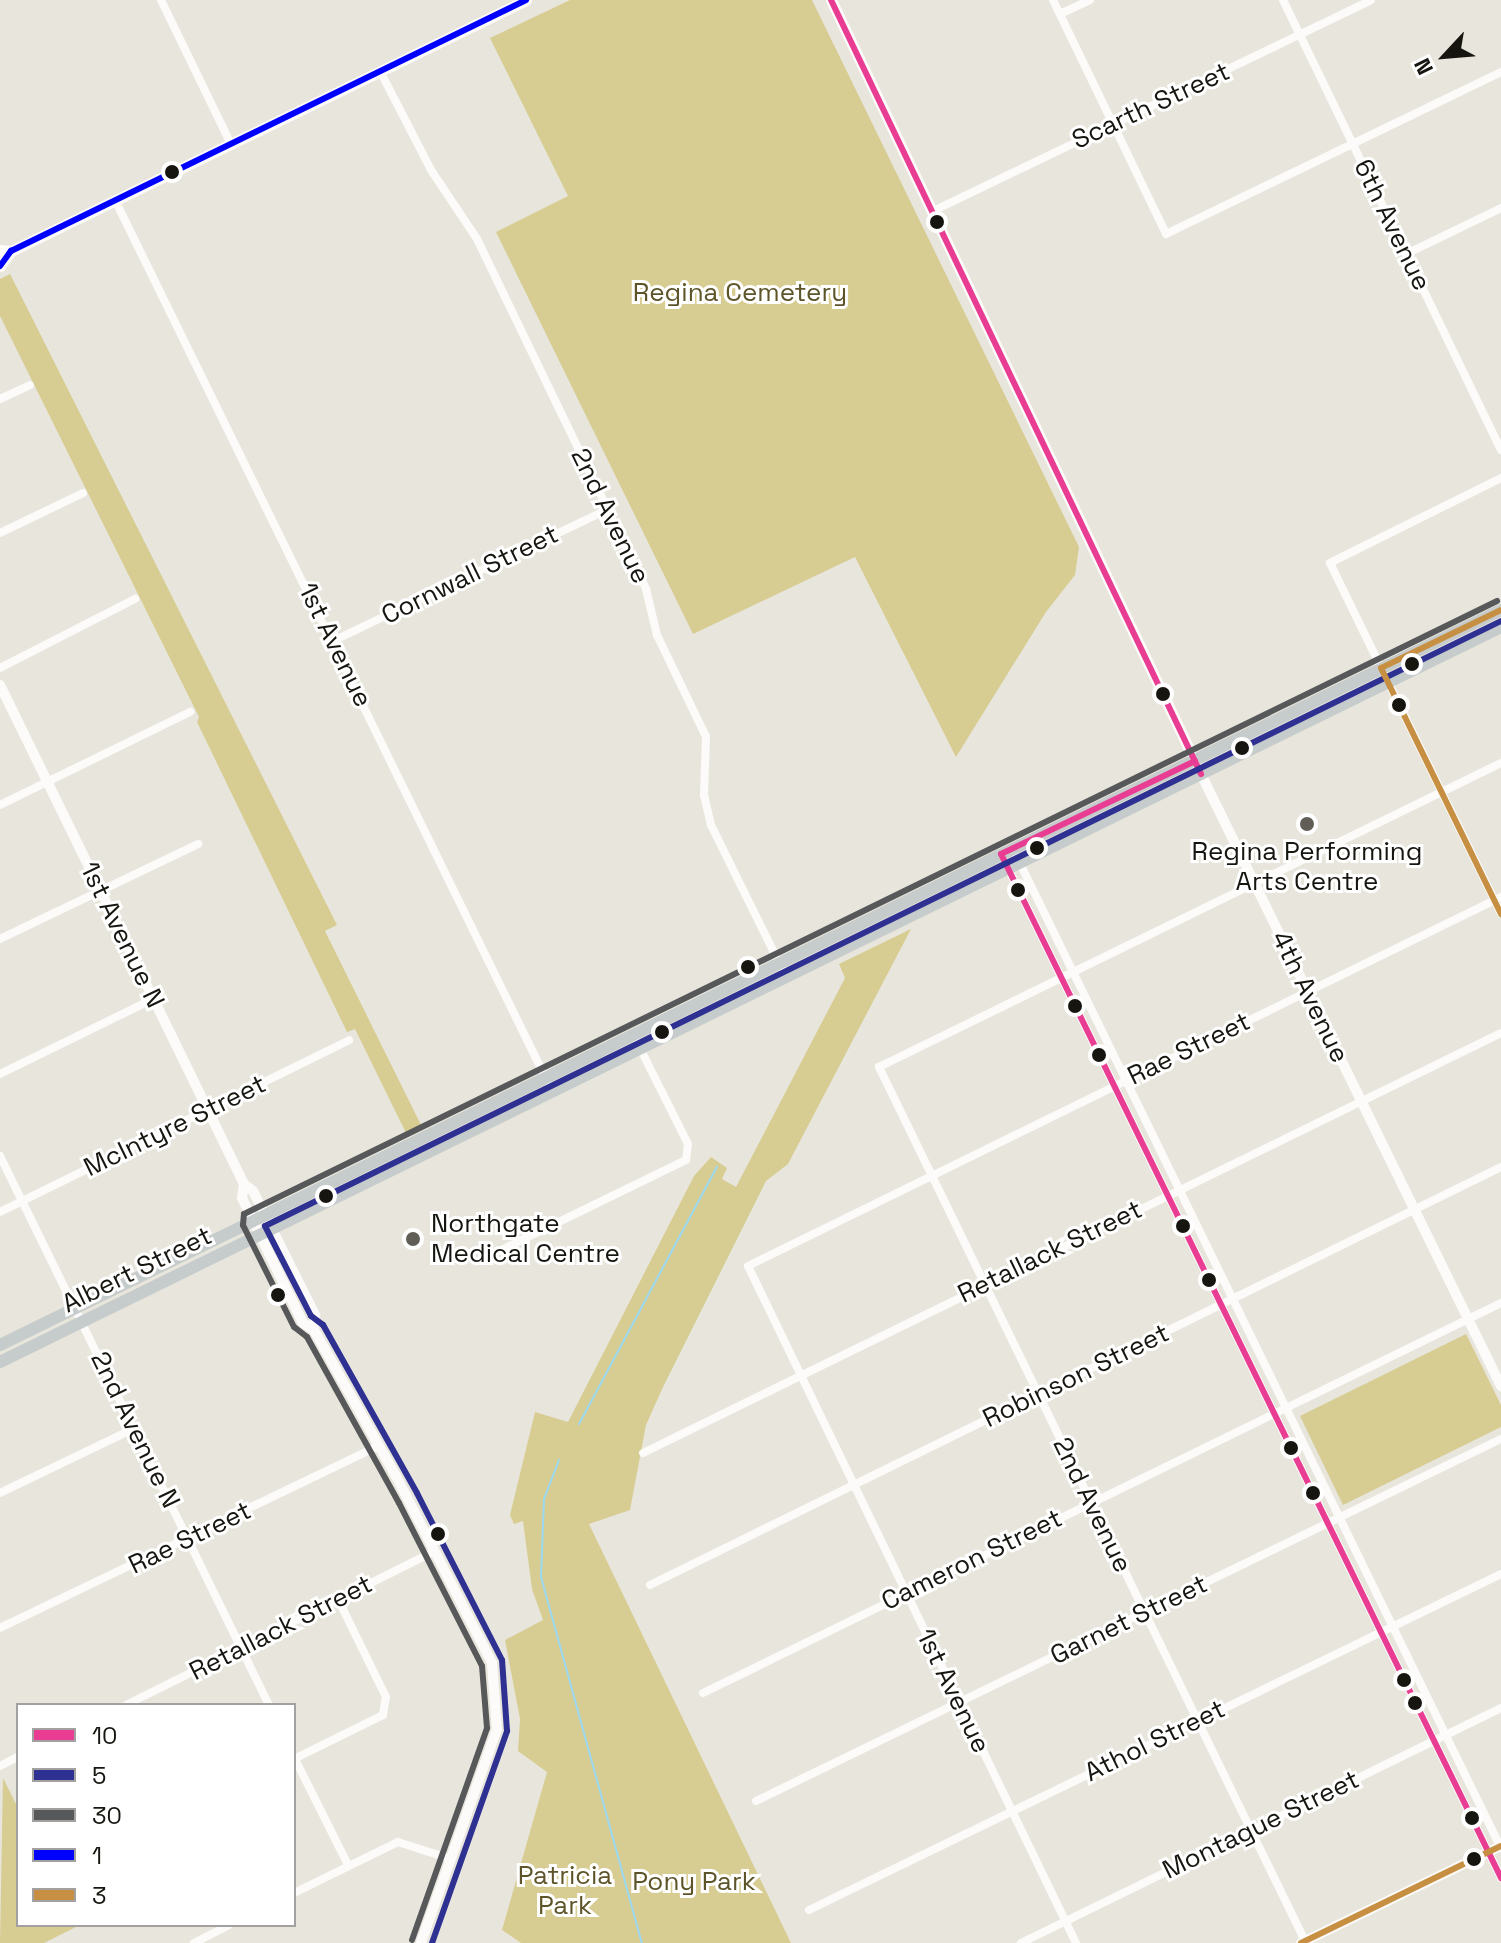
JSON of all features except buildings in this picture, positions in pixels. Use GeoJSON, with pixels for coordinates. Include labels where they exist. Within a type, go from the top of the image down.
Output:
{"type":"FeatureCollection","features":[{"type":"Feature","properties":{"kind":"main road"},"geometry":{"type":"LineString","coordinates":[[0,266],[5,251],[526,0]]}},
{"type":"Feature","properties":{"kind":"main road","name":"4th Avenue"},"geometry":{"type":"LineString","coordinates":[[831,0],[1201,774]]}},
{"type":"Feature","properties":{"kind":"main road","name":"Albert Street"},"geometry":{"type":"LineString","coordinates":[[0,1345],[1501,610]]}},
{"type":"Feature","properties":{"kind":"main road","name":"Albert Street"},"geometry":{"type":"LineString","coordinates":[[0,1362],[1501,627]]}},
{"type":"Feature","properties":{"kind":"street"},"geometry":{"type":"LineString","coordinates":[[161,0],[231,144]]}},
{"type":"Feature","properties":{"kind":"street"},"geometry":{"type":"LineString","coordinates":[[1053,0],[1166,234],[1501,72]]}},
{"type":"Feature","properties":{"kind":"street"},"geometry":{"type":"LineString","coordinates":[[1060,14],[1090,0]]}},
{"type":"Feature","properties":{"kind":"street","name":"6th Avenue"},"geometry":{"type":"LineString","coordinates":[[1283,0],[1501,450]]}},
{"type":"Feature","properties":{"kind":"street","name":"Scarth Street"},"geometry":{"type":"LineString","coordinates":[[931,212],[1371,0]]}},
{"type":"Feature","properties":{"kind":"street","name":"2nd Avenue"},"geometry":{"type":"LineString","coordinates":[[380,71],[431,170],[477,239],[646,589],[657,635],[706,737],[704,795],[711,825],[786,977]]}},
{"type":"Feature","properties":{"kind":"street","name":"1st Avenue"},"geometry":{"type":"LineString","coordinates":[[115,200],[552,1091]]}},
{"type":"Feature","properties":{"kind":"street"},"geometry":{"type":"LineString","coordinates":[[1406,254],[1501,208]]}},
{"type":"Feature","properties":{"kind":"street"},"geometry":{"type":"LineString","coordinates":[[0,399],[30,385]]}},
{"type":"Feature","properties":{"kind":"street"},"geometry":{"type":"LineString","coordinates":[[1501,478],[1330,563],[1442,792],[1498,898],[1501,914]]}},
{"type":"Feature","properties":{"kind":"street"},"geometry":{"type":"LineString","coordinates":[[0,533],[83,493]]}},
{"type":"Feature","properties":{"kind":"street","name":"Cornwall Street"},"geometry":{"type":"LineString","coordinates":[[333,641],[607,510]]}},
{"type":"Feature","properties":{"kind":"street"},"geometry":{"type":"LineString","coordinates":[[0,668],[135,599]]}},
{"type":"Feature","properties":{"kind":"street","name":"1st Avenue N"},"geometry":{"type":"LineString","coordinates":[[0,685],[244,1184],[303,1323],[314,1330],[379,1446],[492,1663],[498,1695],[497,1729],[421,1943]]}},
{"type":"Feature","properties":{"kind":"street"},"geometry":{"type":"LineString","coordinates":[[0,805],[190,712]]}},
{"type":"Feature","properties":{"kind":"street"},"geometry":{"type":"LineString","coordinates":[[1060,977],[1501,763]]}},
{"type":"Feature","properties":{"kind":"street","name":"4th Avenue"},"geometry":{"type":"LineString","coordinates":[[1201,774],[1501,1386]]}},
{"type":"Feature","properties":{"kind":"street"},"geometry":{"type":"LineString","coordinates":[[0,939],[198,844]]}},
{"type":"Feature","properties":{"kind":"street"},"geometry":{"type":"LineString","coordinates":[[1007,852],[1073,971],[1501,1847],[1304,1942]]}},
{"type":"Feature","properties":{"kind":"street"},"geometry":{"type":"LineString","coordinates":[[1007,852],[1060,977],[1501,1878]]}},
{"type":"Feature","properties":{"kind":"street","name":"Rae Street"},"geometry":{"type":"LineString","coordinates":[[748,1266],[1498,898]]}},
{"type":"Feature","properties":{"kind":"street","name":"2nd Avenue"},"geometry":{"type":"LineString","coordinates":[[1060,977],[879,1067],[1304,1942]]}},
{"type":"Feature","properties":{"kind":"street"},"geometry":{"type":"LineString","coordinates":[[0,1074],[153,999]]}},
{"type":"Feature","properties":{"kind":"street","name":"Retallack Street"},"geometry":{"type":"LineString","coordinates":[[643,1453],[1501,1033]]}},
{"type":"Feature","properties":{"kind":"street"},"geometry":{"type":"LineString","coordinates":[[483,1259],[686,1160],[688,1144],[633,1034]]}},
{"type":"Feature","properties":{"kind":"street","name":"McIntyre Street"},"geometry":{"type":"LineString","coordinates":[[0,1212],[349,1040]]}},
{"type":"Feature","properties":{"kind":"street","name":"2nd Avenue N"},"geometry":{"type":"LineString","coordinates":[[0,1156],[268,1703]]}},
{"type":"Feature","properties":{"kind":"street","name":"Robinson Street"},"geometry":{"type":"LineString","coordinates":[[650,1585],[1501,1167]]}},
{"type":"Feature","properties":{"kind":"street","name":"1st Avenue"},"geometry":{"type":"LineString","coordinates":[[748,1266],[1076,1943]]}},
{"type":"Feature","properties":{"kind":"street","name":"Cameron Street"},"geometry":{"type":"LineString","coordinates":[[703,1693],[1501,1303]]}},
{"type":"Feature","properties":{"kind":"street"},"geometry":{"type":"LineString","coordinates":[[0,1493],[133,1429]]}},
{"type":"Feature","properties":{"kind":"street","name":"Garnet Street"},"geometry":{"type":"LineString","coordinates":[[756,1801],[1501,1439]]}},
{"type":"Feature","properties":{"kind":"street","name":"Rae Street"},"geometry":{"type":"LineString","coordinates":[[1,1624],[188,1540],[379,1446]]}},
{"type":"Feature","properties":{"kind":"street","name":"Retallack Street"},"geometry":{"type":"LineString","coordinates":[[130,1703],[435,1551]]}},
{"type":"Feature","properties":{"kind":"street","name":"Athol Street"},"geometry":{"type":"LineString","coordinates":[[809,1910],[1501,1574]]}},
{"type":"Feature","properties":{"kind":"street"},"geometry":{"type":"LineString","coordinates":[[296,1757],[383,1715],[386,1697],[339,1601]]}},
{"type":"Feature","properties":{"kind":"street","name":"Montague Street"},"geometry":{"type":"LineString","coordinates":[[1021,1943],[1501,1708]]}},
{"type":"Feature","properties":{"kind":"street"},"geometry":{"type":"LineString","coordinates":[[296,1762],[348,1865]]}},
{"type":"Feature","properties":{"kind":"street"},"geometry":{"type":"LineString","coordinates":[[296,1892],[398,1842],[451,1859]]}},
{"type":"Feature","properties":{"kind":"street"},"geometry":{"type":"LineString","coordinates":[[194,1943],[225,1927]]}},
{"type":"Feature","properties":{"kind":"green space","name":"Regina Cemetery"},"geometry":{"type":"Polygon","coordinates":[[[570,0],[812,0],[1079,547],[1075,575],[1046,612],[956,757],[855,557],[693,634],[496,232],[568,196],[490,38],[570,0]]]}},
{"type":"Feature","properties":{"kind":"green space"},"geometry":{"type":"Polygon","coordinates":[[[10,274],[337,925],[325,931],[421,1125],[406,1133],[355,1029],[347,1032],[197,722],[199,717],[0,316],[0,279],[10,274]]]}},
{"type":"Feature","properties":{"kind":"green space"},"geometry":{"type":"Polygon","coordinates":[[[911,929],[788,1164],[766,1181],[663,1387],[646,1425],[630,1510],[589,1524],[791,1943],[521,1943],[502,1930],[547,1772],[518,1751],[520,1719],[505,1640],[543,1620],[532,1589],[523,1521],[514,1524],[510,1515],[535,1412],[568,1422],[694,1176],[711,1157],[727,1168],[722,1179],[736,1187],[845,978],[839,964],[911,929]]]}},
{"type":"Feature","properties":{"kind":"green space"},"geometry":{"type":"Polygon","coordinates":[[[1466,1334],[1501,1405],[1501,1427],[1343,1505],[1300,1416],[1466,1334]]]}},
{"type":"Feature","properties":{"kind":"green space"},"geometry":{"type":"Polygon","coordinates":[[[3,1778],[16,1804],[16,1927],[76,1927],[44,1943],[0,1943],[3,1778]]]}},
{"type":"Feature","properties":{"kind":"waterway"},"geometry":{"type":"LineString","coordinates":[[579,1424],[717,1167]]}},
{"type":"Feature","properties":{"kind":"waterway"},"geometry":{"type":"LineString","coordinates":[[559,1460],[544,1499],[541,1577],[642,1943]]}},
{"type":"Feature","properties":{"kind":"transit line","name":"1"},"geometry":{"type":"LineString","coordinates":[[0,266],[11,251],[526,0]]}},
{"type":"Feature","properties":{"kind":"transit line","name":"10"},"geometry":{"type":"LineString","coordinates":[[831,0],[1201,774]]}},
{"type":"Feature","properties":{"kind":"transit line","name":"30"},"geometry":{"type":"LineString","coordinates":[[412,1940],[487,1728],[482,1666],[399,1503],[307,1337],[294,1327],[243,1225],[244,1214],[1497,601]]}},
{"type":"Feature","properties":{"kind":"transit line","name":"3"},"geometry":{"type":"LineString","coordinates":[[1501,610],[1381,668],[1501,914]]}},
{"type":"Feature","properties":{"kind":"transit line","name":"5"},"geometry":{"type":"LineString","coordinates":[[432,1943],[507,1731],[502,1660],[417,1493],[323,1325],[311,1316],[265,1226],[1501,621]]}},
{"type":"Feature","properties":{"kind":"transit line","name":"10"},"geometry":{"type":"LineString","coordinates":[[1195,761],[1001,854],[1501,1878]]}},
{"type":"Feature","properties":{"kind":"transit line","name":"3"},"geometry":{"type":"LineString","coordinates":[[1301,1943],[1501,1846]]}},
{"type":"Feature","properties":{"kind":"place","name":"Regina Performing Arts Centre"},"geometry":{"type":"Point","coordinates":[1307,824]}},
{"type":"Feature","properties":{"kind":"place","name":"Northgate Medical Centre"},"geometry":{"type":"Point","coordinates":[413,1239]}},
{"type":"Feature","properties":{"kind":"park label","name":"Pony Park"},"geometry":{"type":"Point","coordinates":[694,1882]}},
{"type":"Feature","properties":{"kind":"park label","name":"Patricia Park"},"geometry":{"type":"Point","coordinates":[565,1891]}}]}
